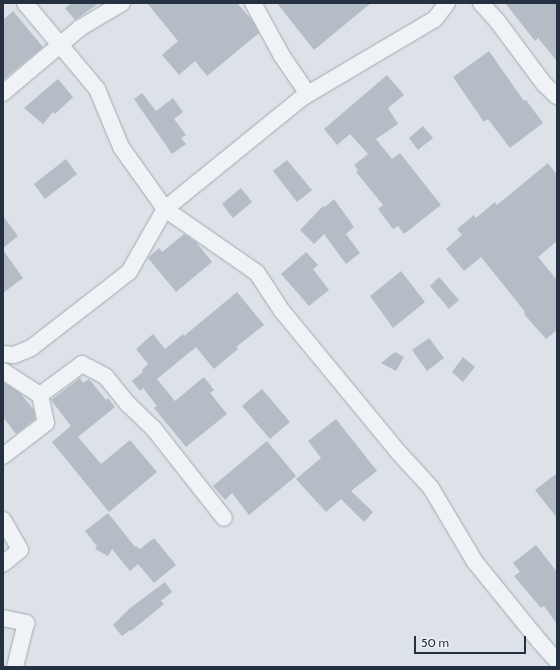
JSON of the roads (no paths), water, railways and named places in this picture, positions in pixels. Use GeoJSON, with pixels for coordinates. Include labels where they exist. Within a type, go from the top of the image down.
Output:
{"type":"FeatureCollection","features":[{"type":"Feature","properties":{"kind":"street"},"geometry":{"type":"LineString","coordinates":[[25,3],[97,89],[121,147],[164,209],[257,273],[282,311],[400,454],[431,488],[475,562],[557,661]]}},
{"type":"Feature","properties":{"kind":"street"},"geometry":{"type":"LineString","coordinates":[[3,93],[80,28],[122,3]]}},
{"type":"Feature","properties":{"kind":"street"},"geometry":{"type":"LineString","coordinates":[[253,3],[282,56],[308,94]]}},
{"type":"Feature","properties":{"kind":"street"},"geometry":{"type":"LineString","coordinates":[[3,354],[14,355],[31,348],[129,272],[164,209],[308,94],[435,19],[447,3]]}},
{"type":"Feature","properties":{"kind":"street"},"geometry":{"type":"LineString","coordinates":[[481,3],[498,22],[544,84],[557,96]]}},
{"type":"Feature","properties":{"kind":"street"},"geometry":{"type":"LineString","coordinates":[[40,395],[82,364],[106,377],[128,404],[154,429],[224,518]]}},
{"type":"Feature","properties":{"kind":"street"},"geometry":{"type":"LineString","coordinates":[[3,371],[40,395],[46,423],[3,456]]}},
{"type":"Feature","properties":{"kind":"street"},"geometry":{"type":"LineString","coordinates":[[3,520],[20,550],[3,564]]}},
{"type":"Feature","properties":{"kind":"street"},"geometry":{"type":"LineString","coordinates":[[3,618],[26,623],[15,667]]}}]}
